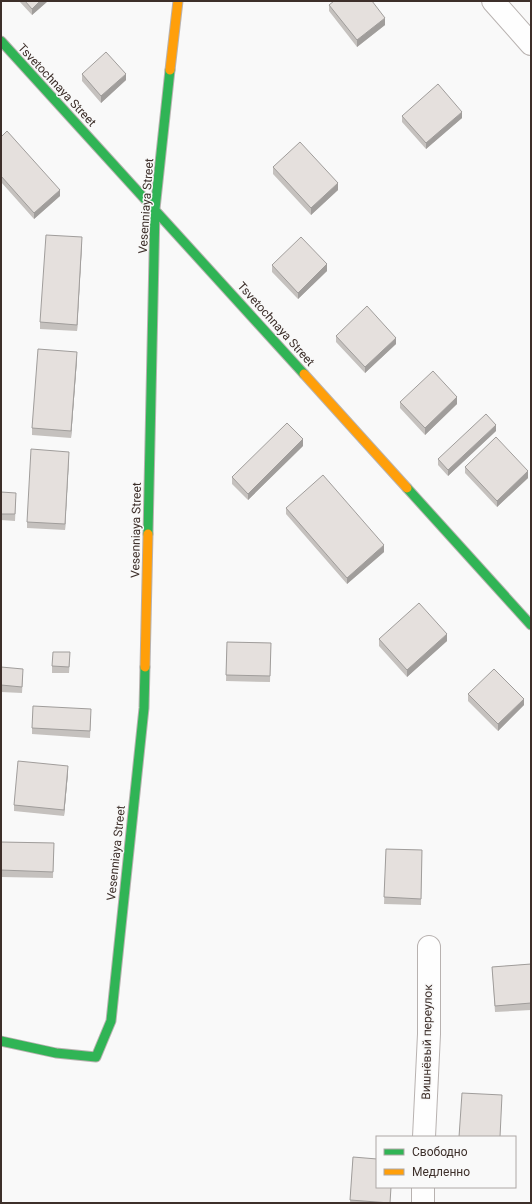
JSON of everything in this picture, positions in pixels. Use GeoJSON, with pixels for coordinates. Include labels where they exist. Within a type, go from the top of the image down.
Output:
{"type":"FeatureCollection","features":[{"type":"Feature","properties":{"kind":"street","name":"Vesenniaya Street"},"geometry":{"type":"LineString","coordinates":[[1,1041],[56,1053],[96,1057],[111,1021],[144,708],[155,209],[178,1]]}},
{"type":"Feature","properties":{"kind":"street"},"geometry":{"type":"LineString","coordinates":[[493,1],[531,44]]}},
{"type":"Feature","properties":{"kind":"street","name":"Tsvetochnaya Street"},"geometry":{"type":"LineString","coordinates":[[1,41],[531,625]]}},
{"type":"Feature","properties":{"kind":"street","name":"Вишнёвый переулок"},"geometry":{"type":"LineString","coordinates":[[424,1136],[429,1034],[429,947]]}},
{"type":"Feature","properties":{"kind":"street"},"geometry":{"type":"LineString","coordinates":[[423,1188],[423,1203]]}},
{"type":"Feature","properties":{"kind":"building"},"geometry":{"type":"Polygon","coordinates":[[[25,1],[40,1],[32,9],[25,1]]]}},
{"type":"Feature","properties":{"kind":"building"},"geometry":{"type":"Polygon","coordinates":[[[334,1],[372,1],[385,18],[357,40],[329,5],[334,1]]]}},
{"type":"Feature","properties":{"kind":"building"},"geometry":{"type":"Polygon","coordinates":[[[106,52],[126,74],[101,96],[82,74],[106,52]]]}},
{"type":"Feature","properties":{"kind":"building"},"geometry":{"type":"Polygon","coordinates":[[[438,84],[462,112],[426,143],[402,116],[438,84]]]}},
{"type":"Feature","properties":{"kind":"building"},"geometry":{"type":"Polygon","coordinates":[[[7,131],[60,190],[34,213],[1,176],[1,137],[7,131]]]}},
{"type":"Feature","properties":{"kind":"building"},"geometry":{"type":"Polygon","coordinates":[[[300,142],[338,183],[311,208],[273,167],[300,142]]]}},
{"type":"Feature","properties":{"kind":"building"},"geometry":{"type":"Polygon","coordinates":[[[46,235],[82,237],[77,325],[40,322],[46,235]]]}},
{"type":"Feature","properties":{"kind":"building"},"geometry":{"type":"Polygon","coordinates":[[[301,237],[327,264],[298,293],[272,265],[301,237]]]}},
{"type":"Feature","properties":{"kind":"building"},"geometry":{"type":"Polygon","coordinates":[[[367,306],[396,338],[365,367],[336,336],[367,306]]]}},
{"type":"Feature","properties":{"kind":"building"},"geometry":{"type":"Polygon","coordinates":[[[38,349],[77,352],[71,431],[32,428],[38,349]]]}},
{"type":"Feature","properties":{"kind":"building"},"geometry":{"type":"Polygon","coordinates":[[[433,371],[457,397],[425,428],[400,402],[433,371]]]}},
{"type":"Feature","properties":{"kind":"building"},"geometry":{"type":"Polygon","coordinates":[[[486,414],[496,425],[448,470],[438,459],[486,414]]]}},
{"type":"Feature","properties":{"kind":"building"},"geometry":{"type":"Polygon","coordinates":[[[287,423],[303,439],[248,494],[232,477],[287,423]]]}},
{"type":"Feature","properties":{"kind":"building"},"geometry":{"type":"Polygon","coordinates":[[[496,437],[528,471],[497,501],[465,467],[496,437]]]}},
{"type":"Feature","properties":{"kind":"building"},"geometry":{"type":"Polygon","coordinates":[[[31,449],[69,452],[65,524],[27,522],[31,449]]]}},
{"type":"Feature","properties":{"kind":"building"},"geometry":{"type":"Polygon","coordinates":[[[323,475],[384,545],[347,578],[286,508],[323,475]]]}},
{"type":"Feature","properties":{"kind":"building"},"geometry":{"type":"Polygon","coordinates":[[[1,492],[16,493],[15,514],[1,514],[1,492]]]}},
{"type":"Feature","properties":{"kind":"building"},"geometry":{"type":"Polygon","coordinates":[[[419,603],[447,634],[407,670],[379,639],[419,603]]]}},
{"type":"Feature","properties":{"kind":"building"},"geometry":{"type":"Polygon","coordinates":[[[227,642],[271,643],[270,676],[226,675],[227,642]]]}},
{"type":"Feature","properties":{"kind":"building"},"geometry":{"type":"Polygon","coordinates":[[[53,652],[70,652],[69,667],[52,666],[53,652]]]}},
{"type":"Feature","properties":{"kind":"building"},"geometry":{"type":"Polygon","coordinates":[[[1,667],[23,669],[22,687],[1,685],[1,667]]]}},
{"type":"Feature","properties":{"kind":"building"},"geometry":{"type":"Polygon","coordinates":[[[494,669],[524,699],[498,724],[468,694],[494,669]]]}},
{"type":"Feature","properties":{"kind":"building"},"geometry":{"type":"Polygon","coordinates":[[[33,706],[91,709],[90,731],[32,728],[33,706]]]}},
{"type":"Feature","properties":{"kind":"building"},"geometry":{"type":"Polygon","coordinates":[[[18,761],[68,766],[64,810],[14,805],[18,761]]]}},
{"type":"Feature","properties":{"kind":"building"},"geometry":{"type":"Polygon","coordinates":[[[1,842],[54,843],[53,872],[1,870],[1,842]]]}},
{"type":"Feature","properties":{"kind":"building"},"geometry":{"type":"Polygon","coordinates":[[[386,849],[422,850],[421,899],[384,897],[386,849]]]}},
{"type":"Feature","properties":{"kind":"building"},"geometry":{"type":"Polygon","coordinates":[[[531,964],[531,1003],[495,1006],[492,967],[531,964]]]}},
{"type":"Feature","properties":{"kind":"building"},"geometry":{"type":"Polygon","coordinates":[[[462,1093],[502,1095],[500,1136],[459,1136],[462,1093]]]}},
{"type":"Feature","properties":{"kind":"building"},"geometry":{"type":"Polygon","coordinates":[[[353,1157],[376,1159],[376,1188],[391,1188],[390,1203],[350,1200],[353,1157]]]}},
{"type":"Feature","properties":{"kind":"traffic: fast"},"geometry":{"type":"LineString","coordinates":[[1,41],[304,374]]}},
{"type":"Feature","properties":{"kind":"traffic: fast"},"geometry":{"type":"LineString","coordinates":[[148,534],[155,209],[170,70]]}},
{"type":"Feature","properties":{"kind":"traffic: fast"},"geometry":{"type":"LineString","coordinates":[[407,488],[531,625]]}},
{"type":"Feature","properties":{"kind":"traffic: fast"},"geometry":{"type":"LineString","coordinates":[[1,1041],[56,1053],[96,1057],[111,1021],[144,708],[145,667]]}},
{"type":"Feature","properties":{"kind":"traffic: slow"},"geometry":{"type":"LineString","coordinates":[[170,70],[178,1]]}},
{"type":"Feature","properties":{"kind":"traffic: slow"},"geometry":{"type":"LineString","coordinates":[[304,374],[407,488]]}},
{"type":"Feature","properties":{"kind":"traffic: slow"},"geometry":{"type":"LineString","coordinates":[[145,667],[148,534]]}}]}
